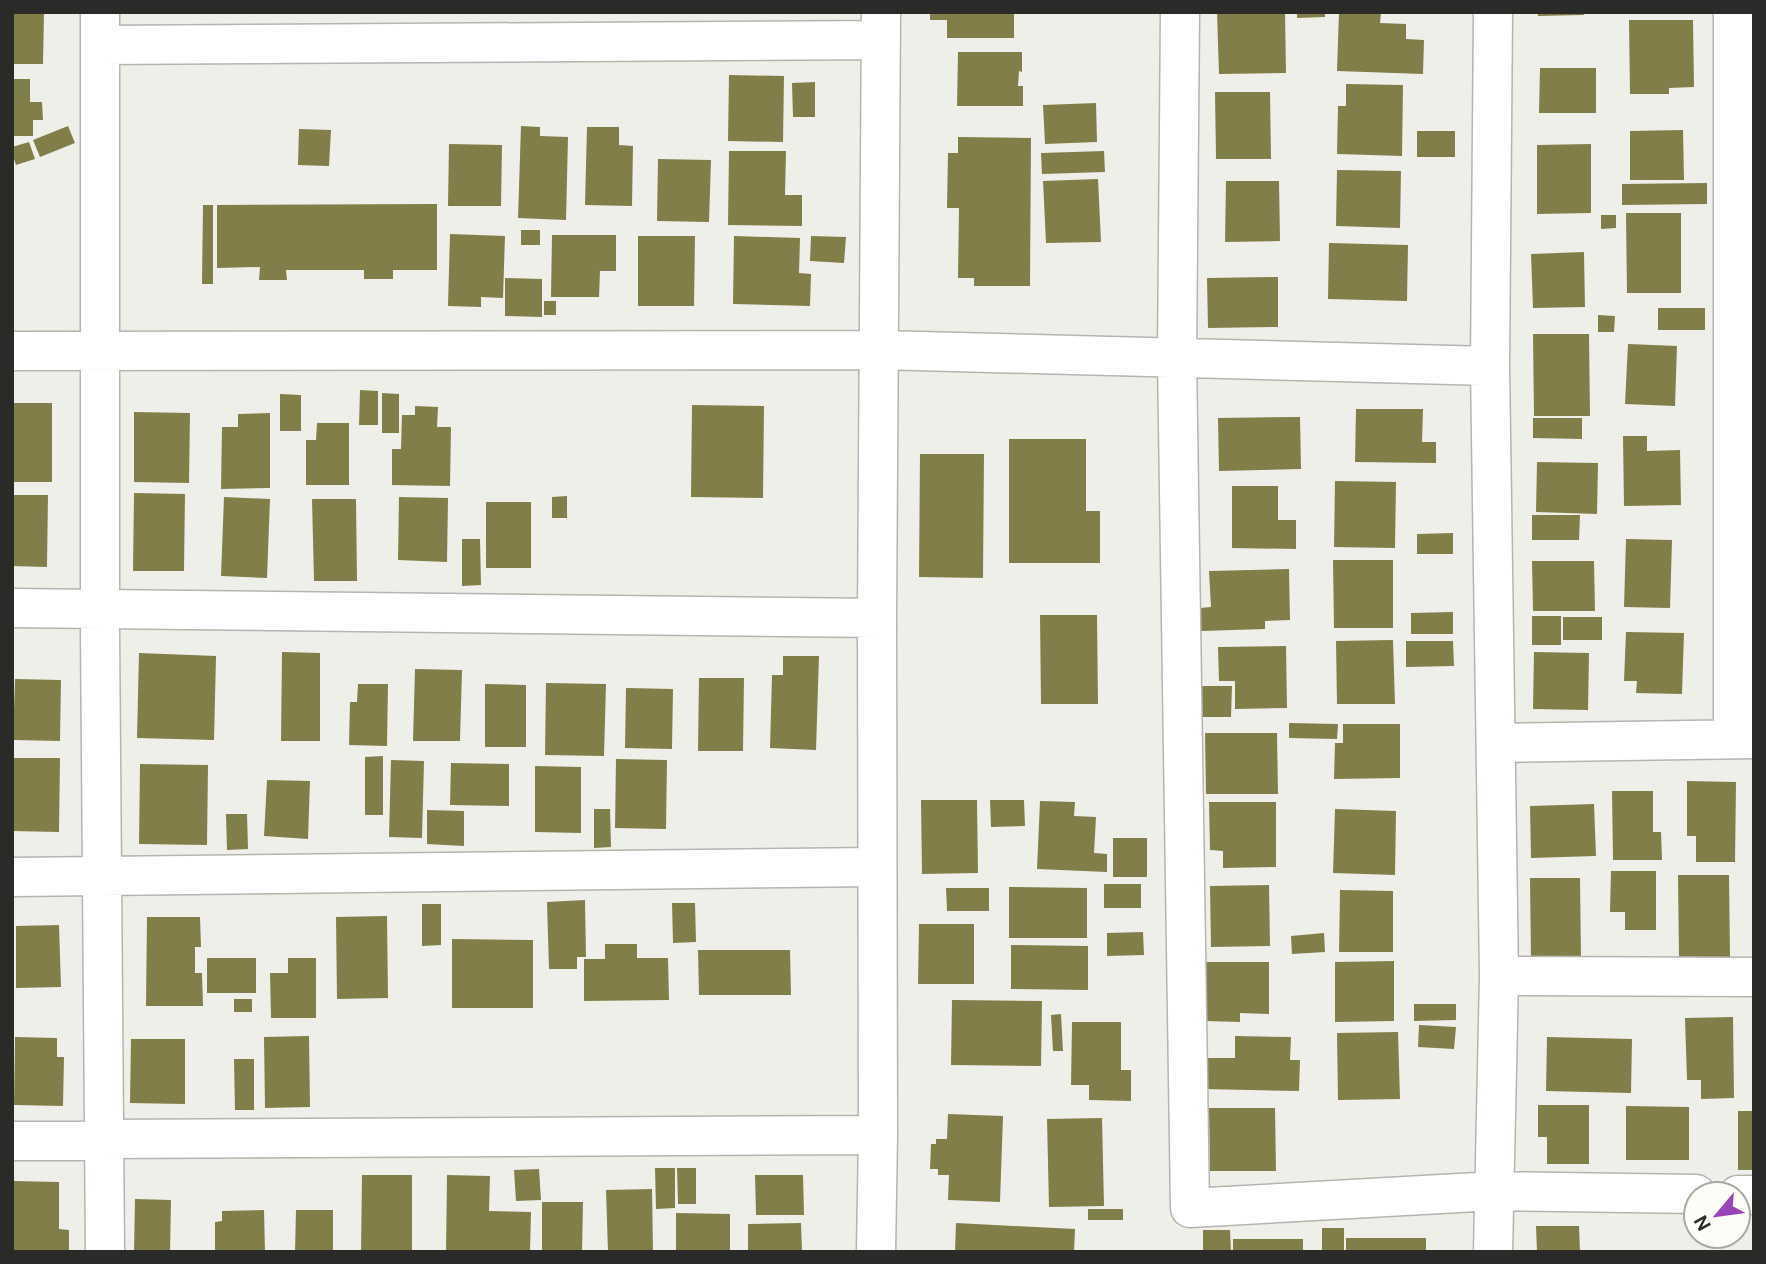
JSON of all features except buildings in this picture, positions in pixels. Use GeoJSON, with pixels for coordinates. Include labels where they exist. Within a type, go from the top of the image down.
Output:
{"type":"FeatureCollection","features":[{"type":"Feature","properties":{"kind":"street"},"geometry":{"type":"LineString","coordinates":[[1180,12],[1177,358],[1190,1208],[1494,1191],[1682,1194]]}},
{"type":"Feature","properties":{"kind":"street"},"geometry":{"type":"LineString","coordinates":[[1493,12],[1490,366],[1499,976],[1493,1252]]}},
{"type":"Feature","properties":{"kind":"street"},"geometry":{"type":"LineString","coordinates":[[1496,743],[1743,738],[1733,12]]}},
{"type":"Feature","properties":{"kind":"street"},"geometry":{"type":"LineString","coordinates":[[105,1252],[100,610],[100,29],[881,26],[876,1252]]}},
{"type":"Feature","properties":{"kind":"street"},"geometry":{"type":"LineString","coordinates":[[12,351],[880,350],[1490,366]]}},
{"type":"Feature","properties":{"kind":"street"},"geometry":{"type":"LineString","coordinates":[[12,608],[877,618]]}},
{"type":"Feature","properties":{"kind":"street"},"geometry":{"type":"LineString","coordinates":[[12,877],[876,867]]}},
{"type":"Feature","properties":{"kind":"street"},"geometry":{"type":"LineString","coordinates":[[1499,976],[1754,977]]}},
{"type":"Feature","properties":{"kind":"street"},"geometry":{"type":"LineString","coordinates":[[12,1141],[878,1135]]}}]}
